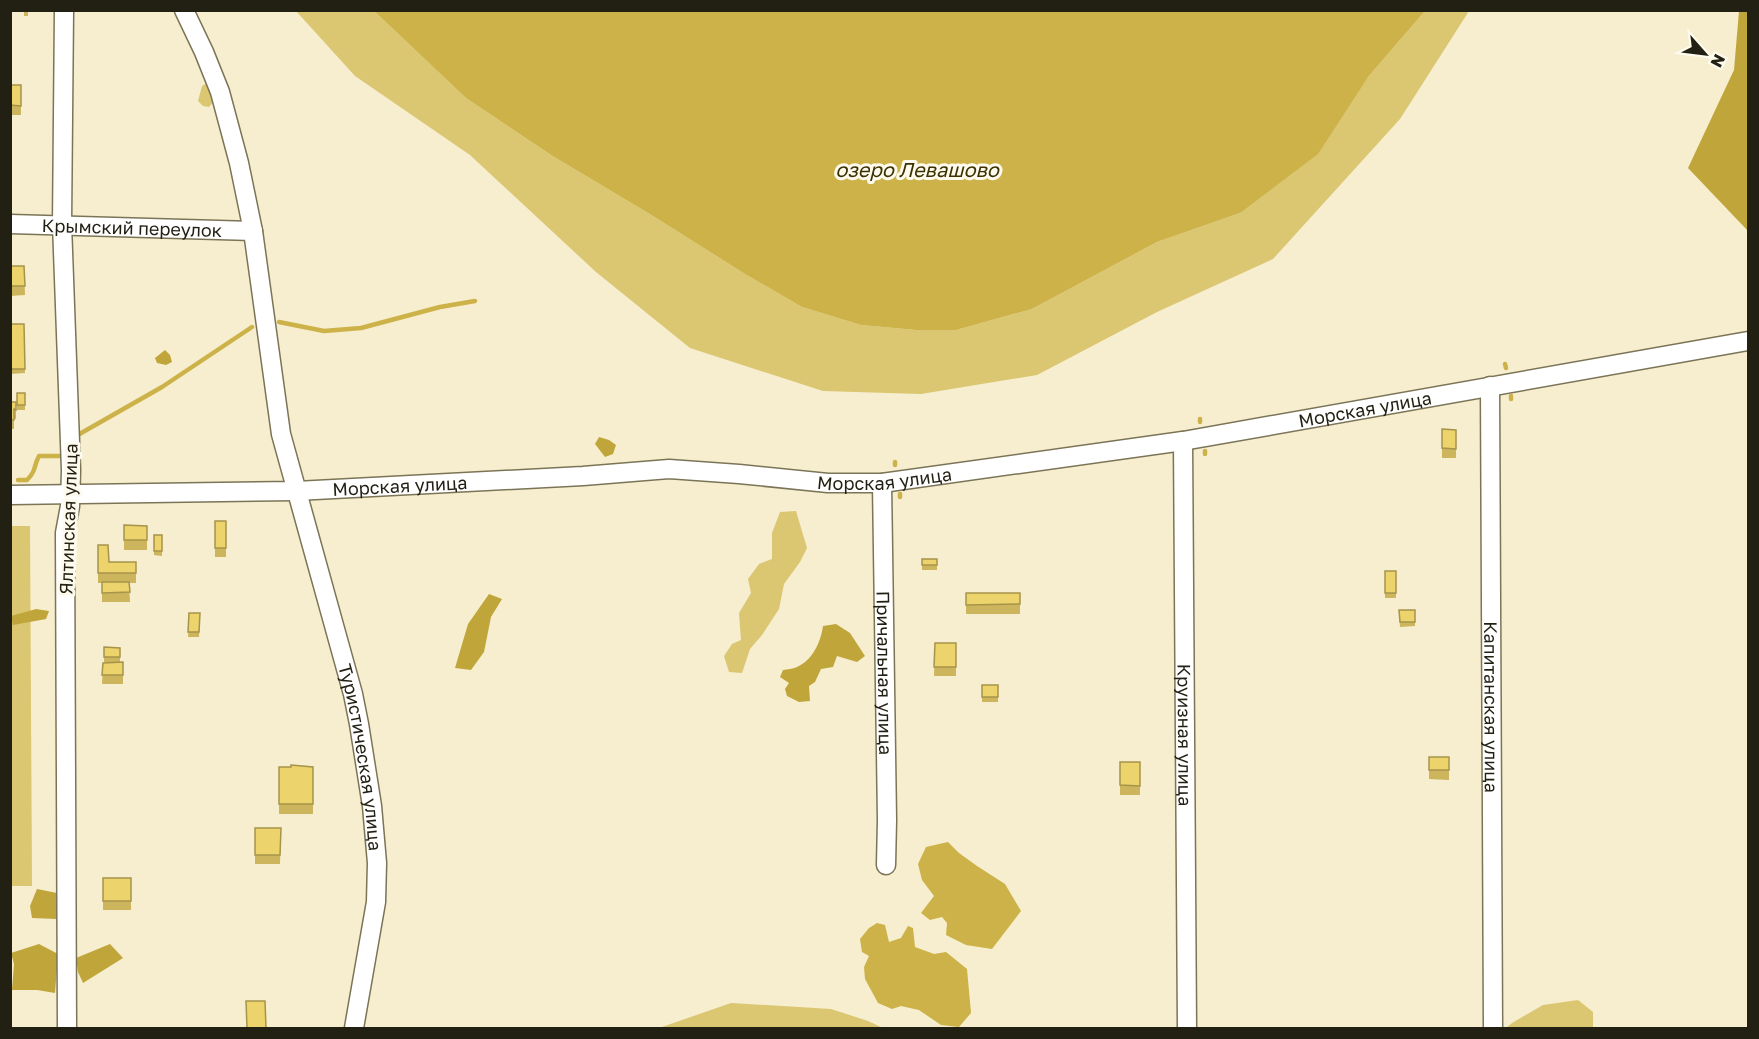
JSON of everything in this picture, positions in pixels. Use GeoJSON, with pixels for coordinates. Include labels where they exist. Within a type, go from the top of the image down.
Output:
{"type":"FeatureCollection","features":[{"type":"Feature","properties":{"kind":"street","name":"Ялтинская улица"},"geometry":{"type":"LineString","coordinates":[[64,10],[62,224],[71,459],[70,495],[65,533],[67,1029]]}},
{"type":"Feature","properties":{"kind":"street","name":"Туристическая улица"},"geometry":{"type":"LineString","coordinates":[[184,10],[220,92],[239,163],[253,231],[280,434],[360,724],[372,806],[376,902],[354,1029]]}},
{"type":"Feature","properties":{"kind":"street","name":"Крымский переулок"},"geometry":{"type":"LineString","coordinates":[[10,224],[253,231]]}},
{"type":"Feature","properties":{"kind":"street","name":"Морская улица"},"geometry":{"type":"LineString","coordinates":[[10,495],[296,491],[583,476],[669,469],[828,483],[882,483],[1183,441],[1749,341]]}},
{"type":"Feature","properties":{"kind":"street","name":"Капитанская улица"},"geometry":{"type":"LineString","coordinates":[[1490,386],[1493,1029]]}},
{"type":"Feature","properties":{"kind":"street","name":"Круизная улица"},"geometry":{"type":"LineString","coordinates":[[1183,441],[1187,1029]]}},
{"type":"Feature","properties":{"kind":"street","name":"Причальная улица"},"geometry":{"type":"LineString","coordinates":[[882,483],[886,865]]}},
{"type":"Feature","properties":{"kind":"shaded area"},"geometry":{"type":"Polygon","coordinates":[[[296,11],[374,11],[466,98],[551,155],[802,307],[861,325],[916,330],[956,330],[1032,309],[1157,242],[1240,213],[1368,77],[1425,11],[1469,11],[1400,119],[1273,259],[1157,312],[1037,375],[921,394],[823,391],[690,348],[596,272],[470,155],[355,76],[296,11]]]}},
{"type":"Feature","properties":{"kind":"shaded area"},"geometry":{"type":"Polygon","coordinates":[[[1739,11],[1748,11],[1748,231],[1688,168],[1734,70],[1739,11]]]}},
{"type":"Feature","properties":{"kind":"shaded area"},"geometry":{"type":"Polygon","coordinates":[[[207,83],[211,88],[214,101],[209,107],[203,106],[198,101],[202,86],[207,83]]]}},
{"type":"Feature","properties":{"kind":"shaded area"},"geometry":{"type":"Polygon","coordinates":[[[165,350],[172,362],[166,365],[157,363],[155,358],[165,350]]]}},
{"type":"Feature","properties":{"kind":"shaded area"},"geometry":{"type":"Polygon","coordinates":[[[599,437],[616,445],[613,454],[605,457],[595,444],[599,437]]]}},
{"type":"Feature","properties":{"kind":"shaded area"},"geometry":{"type":"Polygon","coordinates":[[[796,511],[807,548],[784,584],[779,609],[750,649],[742,673],[729,672],[724,656],[732,644],[741,640],[739,613],[751,593],[748,579],[759,564],[772,559],[772,533],[780,512],[796,511]]]}},
{"type":"Feature","properties":{"kind":"shaded area"},"geometry":{"type":"Polygon","coordinates":[[[10,526],[30,526],[32,886],[11,886],[10,526]]]}},
{"type":"Feature","properties":{"kind":"shaded area"},"geometry":{"type":"Polygon","coordinates":[[[489,594],[502,599],[491,617],[484,652],[471,670],[455,668],[468,624],[489,594]]]}},
{"type":"Feature","properties":{"kind":"shaded area"},"geometry":{"type":"Polygon","coordinates":[[[36,609],[49,611],[46,619],[13,625],[11,616],[36,609]]]}},
{"type":"Feature","properties":{"kind":"shaded area"},"geometry":{"type":"Polygon","coordinates":[[[836,624],[850,633],[865,656],[857,662],[837,656],[833,667],[821,669],[815,682],[809,686],[810,701],[799,702],[787,696],[785,689],[789,683],[780,677],[783,670],[797,667],[808,660],[818,644],[823,626],[836,624]]]}},
{"type":"Feature","properties":{"kind":"shaded area"},"geometry":{"type":"Polygon","coordinates":[[[37,889],[57,893],[56,919],[32,918],[30,906],[37,889]]]}},
{"type":"Feature","properties":{"kind":"shaded area"},"geometry":{"type":"Polygon","coordinates":[[[39,944],[58,954],[55,993],[12,990],[14,964],[11,953],[39,944]]]}},
{"type":"Feature","properties":{"kind":"shaded area"},"geometry":{"type":"Polygon","coordinates":[[[110,944],[123,958],[83,983],[78,972],[76,958],[110,944]]]}},
{"type":"Feature","properties":{"kind":"shaded area"},"geometry":{"type":"Polygon","coordinates":[[[1578,1000],[1593,1012],[1593,1028],[1506,1028],[1543,1005],[1578,1000]]]}},
{"type":"Feature","properties":{"kind":"shaded area"},"geometry":{"type":"Polygon","coordinates":[[[731,1003],[831,1009],[883,1028],[659,1028],[731,1003]]]}},
{"type":"Feature","properties":{"kind":"water","name":"озеро Левашово"},"geometry":{"type":"Polygon","coordinates":[[[374,11],[1425,11],[1368,77],[1318,154],[1240,213],[1157,242],[1032,309],[956,330],[916,330],[861,325],[802,307],[745,274],[551,155],[466,98],[374,11]]]}},
{"type":"Feature","properties":{"kind":"water"},"geometry":{"type":"Polygon","coordinates":[[[948,842],[959,853],[1005,884],[1021,911],[992,949],[966,945],[946,935],[947,923],[942,917],[930,920],[921,913],[934,896],[922,880],[918,864],[926,847],[948,842]]]}},
{"type":"Feature","properties":{"kind":"water"},"geometry":{"type":"Polygon","coordinates":[[[877,923],[885,925],[889,942],[901,938],[908,926],[913,928],[915,947],[934,954],[946,952],[967,969],[971,1013],[959,1027],[941,1025],[919,1010],[901,1006],[892,1009],[878,1003],[865,979],[864,967],[869,956],[862,952],[860,939],[869,928],[877,923]]]}},
{"type":"Feature","properties":{"kind":"building"},"geometry":{"type":"Polygon","coordinates":[[[10,85],[21,85],[21,106],[10,105],[10,85]]]}},
{"type":"Feature","properties":{"kind":"building"},"geometry":{"type":"Polygon","coordinates":[[[10,266],[24,266],[25,286],[10,286],[10,266]]]}},
{"type":"Feature","properties":{"kind":"building"},"geometry":{"type":"Polygon","coordinates":[[[10,324],[24,324],[25,369],[10,369],[10,324]]]}},
{"type":"Feature","properties":{"kind":"building"},"geometry":{"type":"Polygon","coordinates":[[[17,393],[25,393],[25,405],[17,405],[17,393]]]}},
{"type":"Feature","properties":{"kind":"building"},"geometry":{"type":"Polygon","coordinates":[[[10,402],[16,402],[14,420],[10,420],[10,402]]]}},
{"type":"Feature","properties":{"kind":"building"},"geometry":{"type":"Polygon","coordinates":[[[1442,429],[1456,430],[1456,449],[1442,448],[1442,429]]]}},
{"type":"Feature","properties":{"kind":"building"},"geometry":{"type":"Polygon","coordinates":[[[215,521],[226,521],[226,548],[215,548],[215,521]]]}},
{"type":"Feature","properties":{"kind":"building"},"geometry":{"type":"Polygon","coordinates":[[[124,525],[147,526],[147,540],[124,540],[124,525]]]}},
{"type":"Feature","properties":{"kind":"building"},"geometry":{"type":"Polygon","coordinates":[[[154,535],[162,535],[162,551],[154,551],[154,535]]]}},
{"type":"Feature","properties":{"kind":"building"},"geometry":{"type":"Polygon","coordinates":[[[98,545],[108,545],[109,562],[136,562],[136,573],[98,573],[98,545]]]}},
{"type":"Feature","properties":{"kind":"building"},"geometry":{"type":"Polygon","coordinates":[[[922,559],[937,559],[937,565],[922,565],[922,559]]]}},
{"type":"Feature","properties":{"kind":"building"},"geometry":{"type":"Polygon","coordinates":[[[1385,571],[1396,571],[1396,593],[1385,593],[1385,571]]]}},
{"type":"Feature","properties":{"kind":"building"},"geometry":{"type":"Polygon","coordinates":[[[102,582],[129,582],[130,592],[102,593],[102,582]]]}},
{"type":"Feature","properties":{"kind":"building"},"geometry":{"type":"Polygon","coordinates":[[[966,593],[1020,593],[1020,604],[966,605],[966,593]]]}},
{"type":"Feature","properties":{"kind":"building"},"geometry":{"type":"Polygon","coordinates":[[[1399,610],[1415,610],[1415,622],[1400,622],[1399,610]]]}},
{"type":"Feature","properties":{"kind":"building"},"geometry":{"type":"Polygon","coordinates":[[[189,613],[200,613],[199,632],[188,632],[189,613]]]}},
{"type":"Feature","properties":{"kind":"building"},"geometry":{"type":"Polygon","coordinates":[[[935,643],[956,643],[956,667],[934,667],[935,643]]]}},
{"type":"Feature","properties":{"kind":"building"},"geometry":{"type":"Polygon","coordinates":[[[104,647],[120,648],[120,657],[104,657],[104,647]]]}},
{"type":"Feature","properties":{"kind":"building"},"geometry":{"type":"Polygon","coordinates":[[[123,662],[123,675],[102,675],[103,663],[123,662]]]}},
{"type":"Feature","properties":{"kind":"building"},"geometry":{"type":"Polygon","coordinates":[[[982,685],[998,685],[998,697],[982,697],[982,685]]]}},
{"type":"Feature","properties":{"kind":"building"},"geometry":{"type":"Polygon","coordinates":[[[1429,757],[1449,757],[1449,770],[1429,770],[1429,757]]]}},
{"type":"Feature","properties":{"kind":"building"},"geometry":{"type":"Polygon","coordinates":[[[1120,762],[1140,762],[1140,786],[1120,785],[1120,762]]]}},
{"type":"Feature","properties":{"kind":"building"},"geometry":{"type":"Polygon","coordinates":[[[291,765],[313,767],[313,804],[279,804],[279,767],[291,767],[291,765]]]}},
{"type":"Feature","properties":{"kind":"building"},"geometry":{"type":"Polygon","coordinates":[[[255,828],[281,828],[280,855],[255,855],[255,828]]]}},
{"type":"Feature","properties":{"kind":"building"},"geometry":{"type":"Polygon","coordinates":[[[103,878],[131,878],[131,901],[103,901],[103,878]]]}},
{"type":"Feature","properties":{"kind":"building"},"geometry":{"type":"Polygon","coordinates":[[[246,1001],[265,1001],[266,1028],[247,1028],[246,1001]]]}},
{"type":"Feature","properties":{"kind":"waterway"},"geometry":{"type":"LineString","coordinates":[[279,322],[324,331],[361,328],[440,307],[475,301]]}},
{"type":"Feature","properties":{"kind":"waterway"},"geometry":{"type":"LineString","coordinates":[[76,436],[162,387],[252,327]]}},
{"type":"Feature","properties":{"kind":"waterway"},"geometry":{"type":"LineString","coordinates":[[1505,364],[1506,368]]}},
{"type":"Feature","properties":{"kind":"waterway"},"geometry":{"type":"LineString","coordinates":[[18,480],[27,480],[30,477],[39,456],[63,456],[63,454]]}}]}
